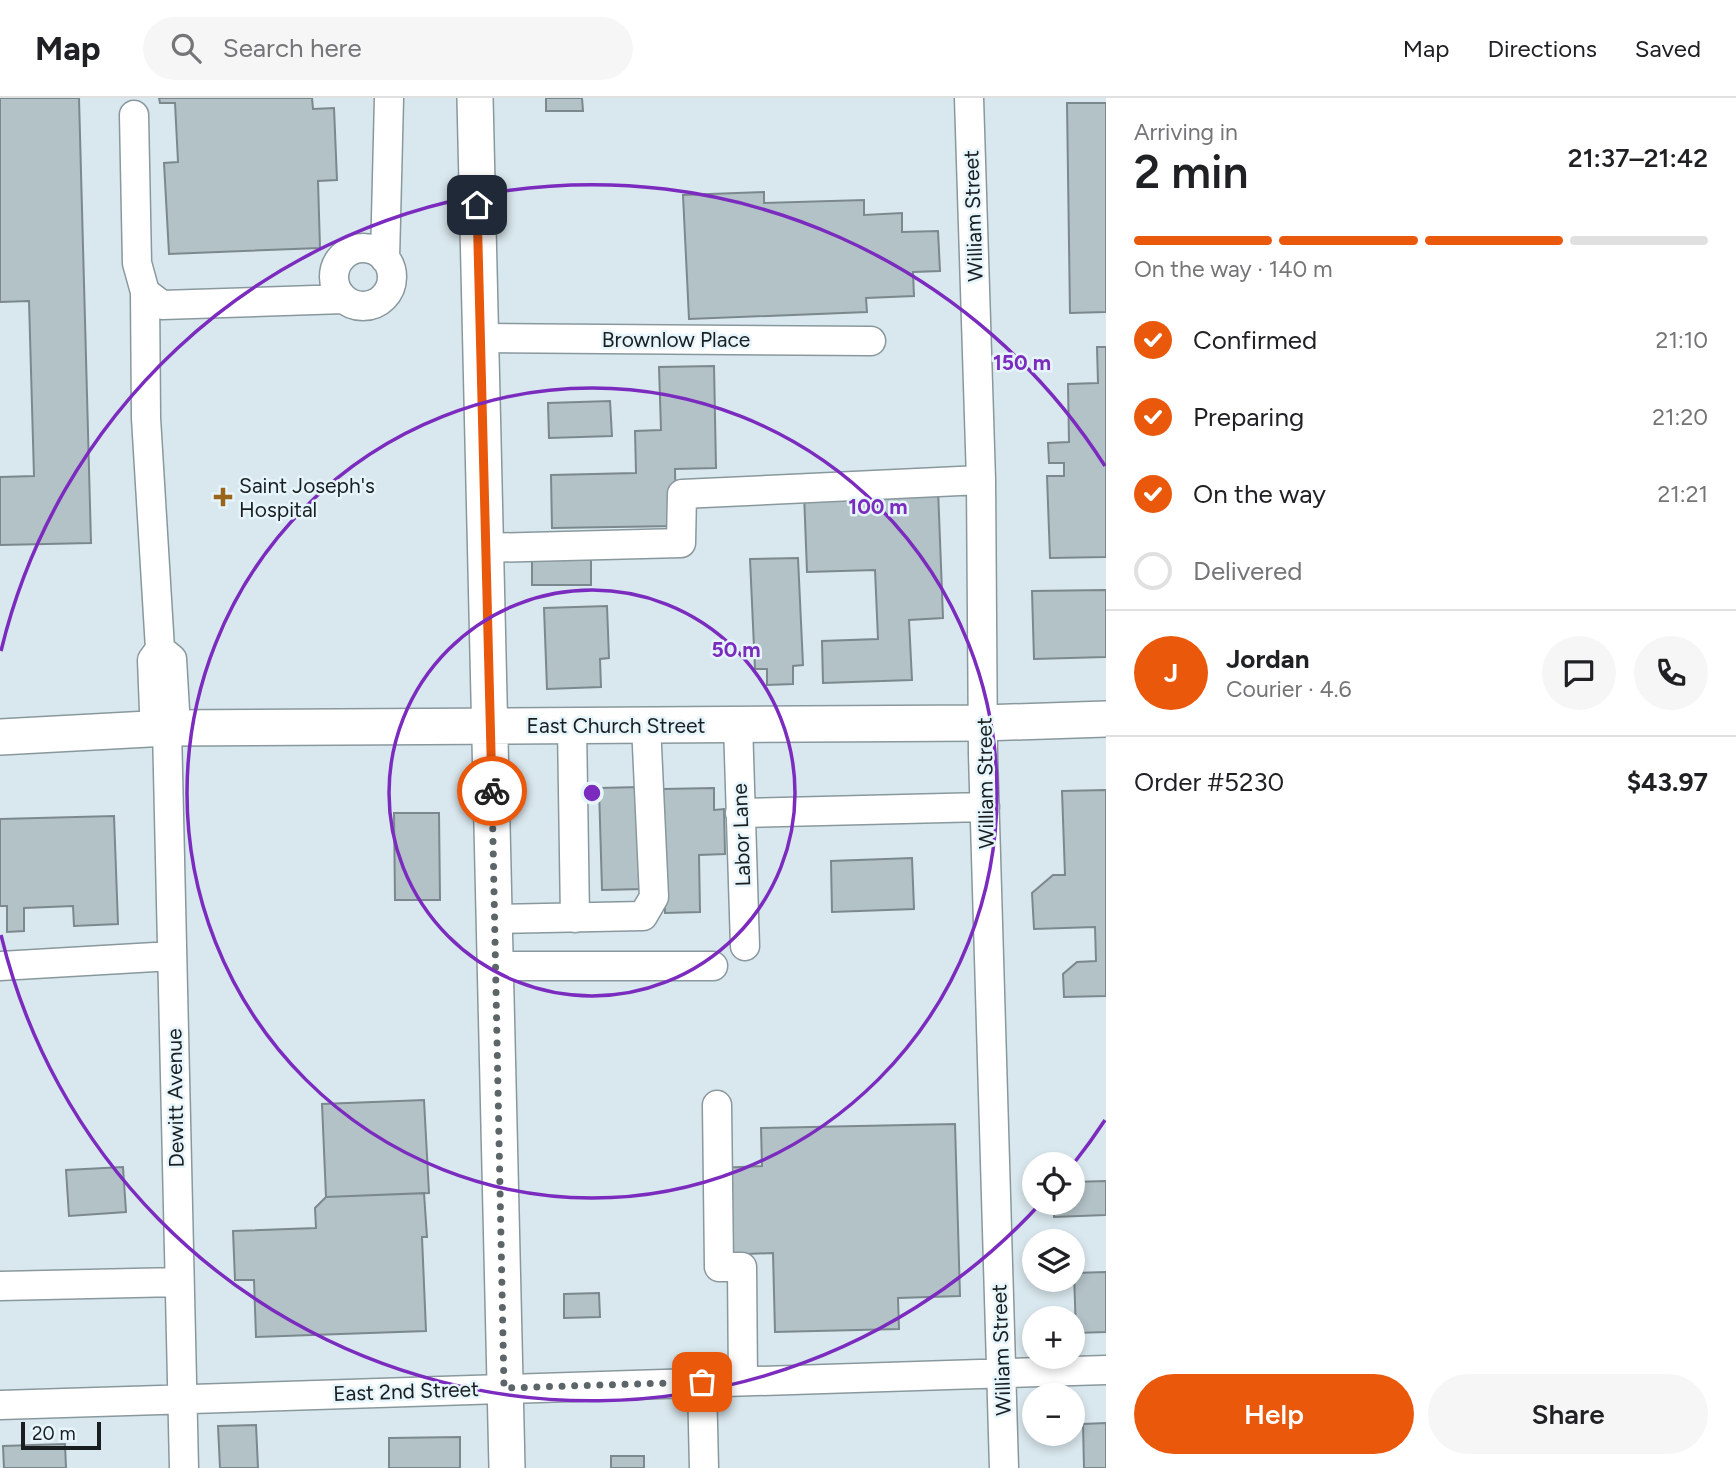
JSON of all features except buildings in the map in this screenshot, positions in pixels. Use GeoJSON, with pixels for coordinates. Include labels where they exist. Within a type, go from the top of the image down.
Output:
{"type":"FeatureCollection","features":[{"type":"Feature","properties":{"kind":"main road"},"geometry":{"type":"LineString","coordinates":[[475,98],[508,1468]]}},
{"type":"Feature","properties":{"kind":"main road","name":"East Church Street"},"geometry":{"type":"LineString","coordinates":[[0,737],[167,728],[983,723],[1106,719]]}},
{"type":"Feature","properties":{"kind":"street"},"geometry":{"type":"LineString","coordinates":[[385,259],[389,98]]}},
{"type":"Feature","properties":{"kind":"street","name":"William Street"},"geometry":{"type":"LineString","coordinates":[[969,98],[982,480],[983,723],[1004,1468]]}},
{"type":"Feature","properties":{"kind":"street"},"geometry":{"type":"LineString","coordinates":[[134,115],[137,263],[145,292],[146,418],[160,649],[152,660],[154,711],[167,728]]}},
{"type":"Feature","properties":{"kind":"street"},"geometry":{"type":"LineString","coordinates":[[145,292],[162,306],[344,299],[362,306],[371,305],[387,294],[392,276],[385,259],[378,252],[359,248],[342,257],[334,274],[338,292],[344,299]]}},
{"type":"Feature","properties":{"kind":"street","name":"Brownlow Place"},"geometry":{"type":"LineString","coordinates":[[480,338],[871,341]]}},
{"type":"Feature","properties":{"kind":"street"},"geometry":{"type":"LineString","coordinates":[[485,548],[681,543],[681,494],[982,480]]}},
{"type":"Feature","properties":{"kind":"street","name":"Labor Lane"},"geometry":{"type":"LineString","coordinates":[[738,724],[745,946]]}},
{"type":"Feature","properties":{"kind":"street"},"geometry":{"type":"LineString","coordinates":[[494,919],[643,916],[654,897],[646,725]]}},
{"type":"Feature","properties":{"kind":"street"},"geometry":{"type":"LineString","coordinates":[[572,726],[575,918]]}},
{"type":"Feature","properties":{"kind":"street","name":"Dewitt Avenue"},"geometry":{"type":"LineString","coordinates":[[167,728],[184,1468]]}},
{"type":"Feature","properties":{"kind":"street"},"geometry":{"type":"LineString","coordinates":[[740,813],[985,807]]}},
{"type":"Feature","properties":{"kind":"street"},"geometry":{"type":"LineString","coordinates":[[0,965],[172,956]]}},
{"type":"Feature","properties":{"kind":"street"},"geometry":{"type":"LineString","coordinates":[[495,966],[713,966]]}},
{"type":"Feature","properties":{"kind":"street"},"geometry":{"type":"LineString","coordinates":[[717,1105],[719,1267],[742,1267],[743,1381]]}},
{"type":"Feature","properties":{"kind":"street"},"geometry":{"type":"LineString","coordinates":[[0,1286],[179,1282]]}},
{"type":"Feature","properties":{"kind":"street","name":"East 2nd Street"},"geometry":{"type":"LineString","coordinates":[[0,1405],[1106,1370]]}},
{"type":"Feature","properties":{"kind":"street"},"geometry":{"type":"LineString","coordinates":[[702,1382],[704,1468]]}},
{"type":"Feature","properties":{"kind":"way so far"},"geometry":{"type":"LineString","coordinates":[[492,791],[504,1388],[702,1382]]}},
{"type":"Feature","properties":{"kind":"place","name":"Saint Joseph's Hospital"},"geometry":{"type":"Point","coordinates":[223,497]}},
{"type":"Feature","properties":{"kind":"route"},"geometry":{"type":"LineString","coordinates":[[477,205],[492,791]]}}]}
